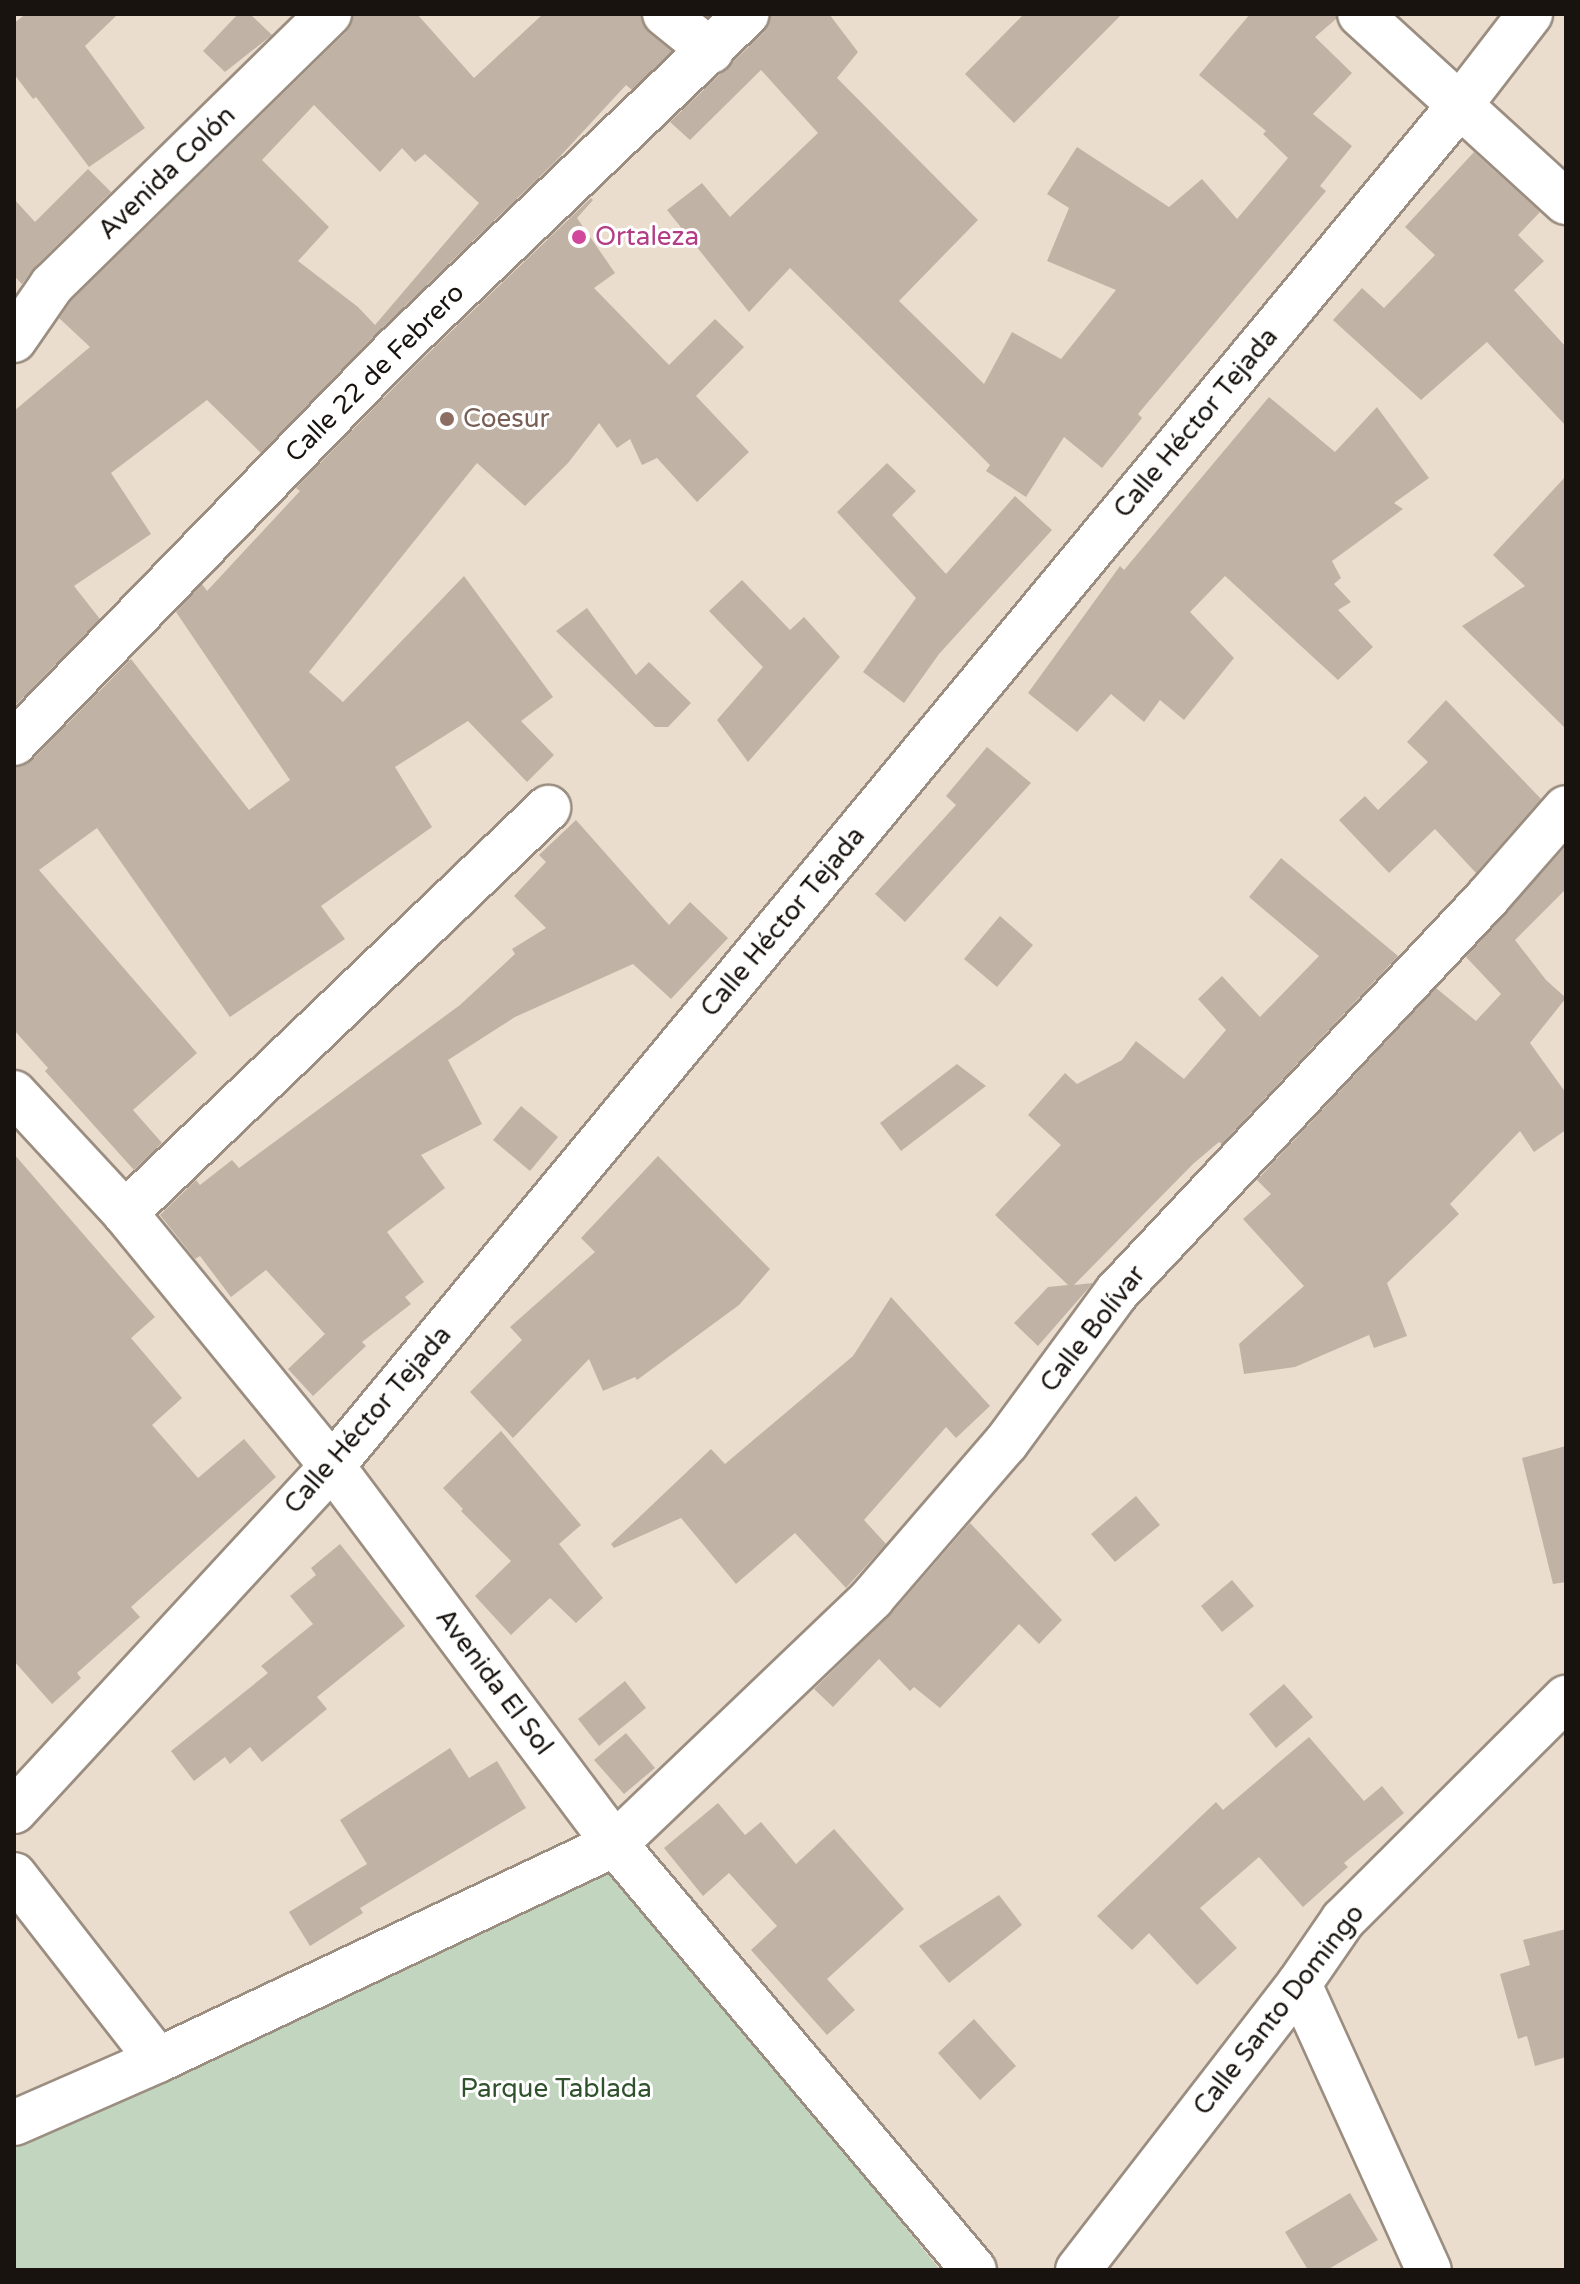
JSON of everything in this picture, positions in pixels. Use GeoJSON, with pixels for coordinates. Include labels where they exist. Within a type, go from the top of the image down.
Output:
{"type":"FeatureCollection","features":[{"type":"Feature","properties":{"kind":"street","name":"Avenida Colón"},"geometry":{"type":"LineString","coordinates":[[14,340],[52,285],[329,14]]}},
{"type":"Feature","properties":{"kind":"street"},"geometry":{"type":"LineString","coordinates":[[665,14],[711,51]]}},
{"type":"Feature","properties":{"kind":"street","name":"Calle 22 de Febrero"},"geometry":{"type":"LineString","coordinates":[[14,743],[396,349],[747,14]]}},
{"type":"Feature","properties":{"kind":"street"},"geometry":{"type":"LineString","coordinates":[[1360,14],[1566,202]]}},
{"type":"Feature","properties":{"kind":"street","name":"Calle Héctor Tejada"},"geometry":{"type":"LineString","coordinates":[[18,1797],[332,1466],[1460,105],[1530,14]]}},
{"type":"Feature","properties":{"kind":"street"},"geometry":{"type":"LineString","coordinates":[[125,1213],[548,808]]}},
{"type":"Feature","properties":{"kind":"street","name":"Calle Bolívar"},"geometry":{"type":"LineString","coordinates":[[14,2123],[158,2060],[615,1844],[872,1598],[1006,1443],[1117,1292],[1488,897],[1566,808]]}},
{"type":"Feature","properties":{"kind":"street","name":"Avenida El Sol"},"geometry":{"type":"LineString","coordinates":[[14,1093],[125,1213],[332,1466],[615,1844],[974,2270]]}},
{"type":"Feature","properties":{"kind":"street","name":"Calle Santo Domingo"},"geometry":{"type":"LineString","coordinates":[[1078,2270],[1299,1984],[1343,1920],[1566,1698]]}},
{"type":"Feature","properties":{"kind":"street"},"geometry":{"type":"LineString","coordinates":[[14,1875],[158,2060]]}},
{"type":"Feature","properties":{"kind":"street"},"geometry":{"type":"LineString","coordinates":[[1299,1984],[1429,2270]]}},
{"type":"Feature","properties":{"kind":"green space","name":"Parque Tablada"},"geometry":{"type":"Polygon","coordinates":[[[611,1865],[940,2270],[14,2270],[14,2120],[611,1865]]]}},
{"type":"Feature","properties":{"kind":"building"},"geometry":{"type":"Polygon","coordinates":[[[26,14],[118,14],[85,46],[145,128],[89,167],[36,97],[33,99],[14,74],[14,23],[26,14]]]}},
{"type":"Feature","properties":{"kind":"building"},"geometry":{"type":"Polygon","coordinates":[[[238,14],[250,14],[272,35],[225,72],[203,51],[238,14]]]}},
{"type":"Feature","properties":{"kind":"building"},"geometry":{"type":"Polygon","coordinates":[[[353,14],[417,14],[474,78],[543,14],[641,14],[649,33],[672,51],[632,90],[626,85],[553,164],[379,331],[261,453],[207,400],[111,473],[151,534],[74,586],[100,619],[14,707],[14,411],[90,347],[59,318],[71,301],[346,32],[353,14]],[[314,105],[262,160],[329,227],[298,261],[358,307],[375,325],[479,203],[425,154],[415,162],[402,148],[380,172],[314,105]]]}},
{"type":"Feature","properties":{"kind":"building"},"geometry":{"type":"Polygon","coordinates":[[[771,14],[829,14],[858,52],[837,78],[978,220],[899,301],[984,384],[1012,332],[1061,359],[1116,290],[1047,261],[1069,208],[1047,194],[1077,147],[1169,207],[1202,179],[1237,219],[1288,158],[1263,134],[1266,131],[1199,75],[1250,14],[1336,14],[1336,19],[1315,37],[1352,73],[1313,114],[1352,146],[1320,186],[1326,191],[1138,414],[1142,418],[1102,468],[1064,437],[1026,497],[986,471],[990,465],[790,268],[749,312],[667,210],[702,183],[730,217],[818,133],[761,70],[690,140],[670,122],[764,32],[771,14]]]}},
{"type":"Feature","properties":{"kind":"building"},"geometry":{"type":"Polygon","coordinates":[[[1024,14],[1122,14],[1014,123],[965,74],[1024,14]]]}},
{"type":"Feature","properties":{"kind":"building"},"geometry":{"type":"Polygon","coordinates":[[[1474,152],[1540,212],[1518,235],[1544,261],[1514,290],[1566,347],[1566,426],[1487,342],[1421,400],[1333,320],[1362,288],[1384,308],[1435,255],[1405,227],[1474,152]]]}},
{"type":"Feature","properties":{"kind":"building"},"geometry":{"type":"Polygon","coordinates":[[[88,169],[111,192],[35,267],[22,284],[14,276],[14,199],[35,222],[88,169]]]}},
{"type":"Feature","properties":{"kind":"building"},"geometry":{"type":"Polygon","coordinates":[[[591,198],[593,200],[577,218],[615,273],[594,288],[669,365],[715,319],[744,347],[696,396],[749,452],[697,502],[657,458],[642,465],[630,439],[617,448],[599,423],[568,463],[525,506],[477,463],[309,672],[343,702],[464,576],[553,697],[521,721],[554,755],[527,782],[468,721],[395,767],[432,827],[321,906],[345,939],[230,1017],[97,828],[39,870],[197,1053],[133,1110],[162,1143],[134,1170],[45,1071],[48,1068],[14,1030],[14,767],[32,760],[131,659],[249,810],[290,780],[176,612],[202,584],[207,591],[300,491],[296,488],[414,367],[591,198]]]}},
{"type":"Feature","properties":{"kind":"building"},"geometry":{"type":"Polygon","coordinates":[[[1269,397],[1335,452],[1377,407],[1429,478],[1394,503],[1403,509],[1332,561],[1341,578],[1334,584],[1351,602],[1338,610],[1373,647],[1338,680],[1225,576],[1190,612],[1234,658],[1184,720],[1160,700],[1144,722],[1111,694],[1077,732],[1028,693],[1120,566],[1124,570],[1269,397]]]}},
{"type":"Feature","properties":{"kind":"building"},"geometry":{"type":"Polygon","coordinates":[[[887,463],[916,491],[892,515],[946,574],[1015,496],[1052,530],[939,654],[904,703],[863,672],[916,598],[837,512],[887,463]]]}},
{"type":"Feature","properties":{"kind":"building"},"geometry":{"type":"Polygon","coordinates":[[[1566,476],[1566,729],[1462,626],[1525,586],[1493,555],[1566,476]]]}},
{"type":"Feature","properties":{"kind":"building"},"geometry":{"type":"Polygon","coordinates":[[[742,580],[790,630],[804,617],[840,657],[748,762],[717,720],[763,667],[709,611],[742,580]]]}},
{"type":"Feature","properties":{"kind":"building"},"geometry":{"type":"Polygon","coordinates":[[[587,608],[636,675],[649,662],[691,703],[668,727],[655,727],[556,631],[587,608]]]}},
{"type":"Feature","properties":{"kind":"building"},"geometry":{"type":"Polygon","coordinates":[[[1446,700],[1541,799],[1476,873],[1435,829],[1389,873],[1339,820],[1365,796],[1378,810],[1428,762],[1407,742],[1446,700]]]}},
{"type":"Feature","properties":{"kind":"building"},"geometry":{"type":"Polygon","coordinates":[[[987,747],[1031,783],[905,922],[875,894],[956,805],[946,796],[987,747]]]}},
{"type":"Feature","properties":{"kind":"building"},"geometry":{"type":"Polygon","coordinates":[[[576,820],[669,925],[690,902],[728,938],[671,999],[633,964],[515,1017],[448,1060],[482,1124],[421,1155],[445,1188],[387,1232],[424,1282],[405,1297],[411,1304],[362,1342],[366,1346],[313,1396],[288,1369],[325,1334],[266,1270],[231,1297],[200,1256],[195,1259],[160,1215],[196,1180],[200,1185],[232,1160],[239,1168],[460,1005],[515,954],[512,949],[546,928],[514,896],[546,862],[539,855],[576,820]]]}},
{"type":"Feature","properties":{"kind":"building"},"geometry":{"type":"Polygon","coordinates":[[[1566,846],[1566,889],[1515,940],[1546,980],[1566,998],[1530,1043],[1566,1093],[1566,1130],[1534,1152],[1520,1131],[1450,1204],[1459,1214],[1387,1283],[1407,1336],[1374,1348],[1369,1335],[1295,1367],[1244,1374],[1239,1344],[1304,1286],[1243,1219],[1271,1194],[1257,1180],[1436,988],[1476,1021],[1501,994],[1466,957],[1566,846]]]}},
{"type":"Feature","properties":{"kind":"building"},"geometry":{"type":"Polygon","coordinates":[[[1281,858],[1398,956],[1222,1144],[1219,1142],[1193,1164],[1074,1285],[1093,1283],[1038,1346],[1014,1323],[1048,1287],[1068,1285],[995,1215],[1061,1145],[1028,1115],[1065,1073],[1077,1084],[1122,1060],[1136,1041],[1184,1079],[1226,1030],[1198,999],[1222,976],[1260,1017],[1319,956],[1249,897],[1281,858]]]}},
{"type":"Feature","properties":{"kind":"building"},"geometry":{"type":"Polygon","coordinates":[[[1000,916],[1033,945],[997,987],[964,959],[1000,916]]]}},
{"type":"Feature","properties":{"kind":"building"},"geometry":{"type":"Polygon","coordinates":[[[957,1064],[986,1086],[901,1151],[880,1123],[957,1064]]]}},
{"type":"Feature","properties":{"kind":"building"},"geometry":{"type":"Polygon","coordinates":[[[521,1106],[558,1137],[530,1171],[493,1140],[521,1106]]]}},
{"type":"Feature","properties":{"kind":"building"},"geometry":{"type":"Polygon","coordinates":[[[14,1154],[155,1317],[131,1338],[182,1398],[152,1425],[198,1478],[244,1439],[276,1477],[131,1607],[140,1617],[77,1673],[81,1678],[52,1704],[14,1661],[14,1154]]]}},
{"type":"Feature","properties":{"kind":"building"},"geometry":{"type":"Polygon","coordinates":[[[658,1156],[770,1269],[739,1305],[637,1380],[635,1377],[603,1391],[589,1359],[513,1438],[470,1392],[522,1340],[510,1327],[595,1252],[581,1238],[658,1156]]]}},
{"type":"Feature","properties":{"kind":"building"},"geometry":{"type":"Polygon","coordinates":[[[891,1297],[990,1406],[956,1438],[946,1427],[864,1520],[886,1544],[846,1588],[795,1533],[736,1584],[681,1518],[614,1548],[611,1544],[711,1449],[725,1464],[853,1356],[891,1297]]]}},
{"type":"Feature","properties":{"kind":"building"},"geometry":{"type":"Polygon","coordinates":[[[501,1431],[581,1525],[559,1544],[603,1598],[576,1623],[550,1598],[511,1635],[475,1596],[511,1561],[461,1511],[463,1509],[443,1488],[501,1431]]]}},
{"type":"Feature","properties":{"kind":"building"},"geometry":{"type":"Polygon","coordinates":[[[1566,1446],[1566,1582],[1553,1584],[1522,1458],[1566,1446]]]}},
{"type":"Feature","properties":{"kind":"building"},"geometry":{"type":"Polygon","coordinates":[[[1136,1496],[1160,1525],[1115,1562],[1091,1534],[1136,1496]]]}},
{"type":"Feature","properties":{"kind":"building"},"geometry":{"type":"Polygon","coordinates":[[[970,1523],[1062,1620],[1039,1644],[1019,1624],[940,1708],[914,1687],[910,1691],[879,1659],[833,1707],[814,1689],[891,1614],[970,1523]]]}},
{"type":"Feature","properties":{"kind":"building"},"geometry":{"type":"Polygon","coordinates":[[[340,1544],[405,1626],[317,1697],[327,1709],[262,1762],[250,1747],[230,1764],[225,1757],[194,1781],[171,1751],[268,1673],[261,1666],[313,1624],[290,1596],[316,1575],[311,1568],[340,1544]]]}},
{"type":"Feature","properties":{"kind":"building"},"geometry":{"type":"Polygon","coordinates":[[[1232,1580],[1254,1606],[1222,1632],[1201,1606],[1232,1580]]]}},
{"type":"Feature","properties":{"kind":"building"},"geometry":{"type":"Polygon","coordinates":[[[625,1681],[646,1708],[599,1746],[578,1719],[625,1681]]]}},
{"type":"Feature","properties":{"kind":"building"},"geometry":{"type":"Polygon","coordinates":[[[1284,1684],[1313,1717],[1276,1748],[1249,1714],[1284,1684]]]}},
{"type":"Feature","properties":{"kind":"building"},"geometry":{"type":"Polygon","coordinates":[[[626,1733],[655,1768],[624,1794],[594,1760],[626,1733]]]}},
{"type":"Feature","properties":{"kind":"building"},"geometry":{"type":"Polygon","coordinates":[[[1309,1737],[1364,1801],[1382,1786],[1404,1813],[1344,1863],[1348,1867],[1303,1907],[1259,1857],[1200,1908],[1237,1948],[1197,1985],[1149,1933],[1132,1950],[1097,1916],[1216,1802],[1223,1810],[1309,1737]]]}},
{"type":"Feature","properties":{"kind":"building"},"geometry":{"type":"Polygon","coordinates":[[[450,1748],[469,1778],[497,1761],[526,1808],[360,1908],[363,1913],[310,1946],[289,1912],[367,1864],[340,1820],[450,1748]]]}},
{"type":"Feature","properties":{"kind":"building"},"geometry":{"type":"Polygon","coordinates":[[[718,1803],[745,1835],[761,1822],[796,1864],[834,1829],[904,1909],[827,1979],[855,2010],[827,2035],[751,1950],[777,1926],[729,1873],[703,1896],[664,1848],[718,1803]]]}},
{"type":"Feature","properties":{"kind":"building"},"geometry":{"type":"Polygon","coordinates":[[[999,1895],[1022,1925],[949,1983],[919,1946],[999,1895]]]}},
{"type":"Feature","properties":{"kind":"building"},"geometry":{"type":"Polygon","coordinates":[[[1566,1929],[1566,2057],[1535,2066],[1527,2036],[1518,2039],[1500,1974],[1530,1965],[1523,1940],[1566,1929]]]}},
{"type":"Feature","properties":{"kind":"building"},"geometry":{"type":"Polygon","coordinates":[[[974,2019],[1016,2066],[980,2100],[938,2053],[974,2019]]]}},
{"type":"Feature","properties":{"kind":"building"},"geometry":{"type":"Polygon","coordinates":[[[1350,2193],[1378,2240],[1327,2270],[1308,2270],[1285,2232],[1350,2193]]]}},
{"type":"Feature","properties":{"kind":"place","name":"Ortaleza"},"geometry":{"type":"Point","coordinates":[579,237]}},
{"type":"Feature","properties":{"kind":"place","name":"Coesur"},"geometry":{"type":"Point","coordinates":[447,419]}}]}
